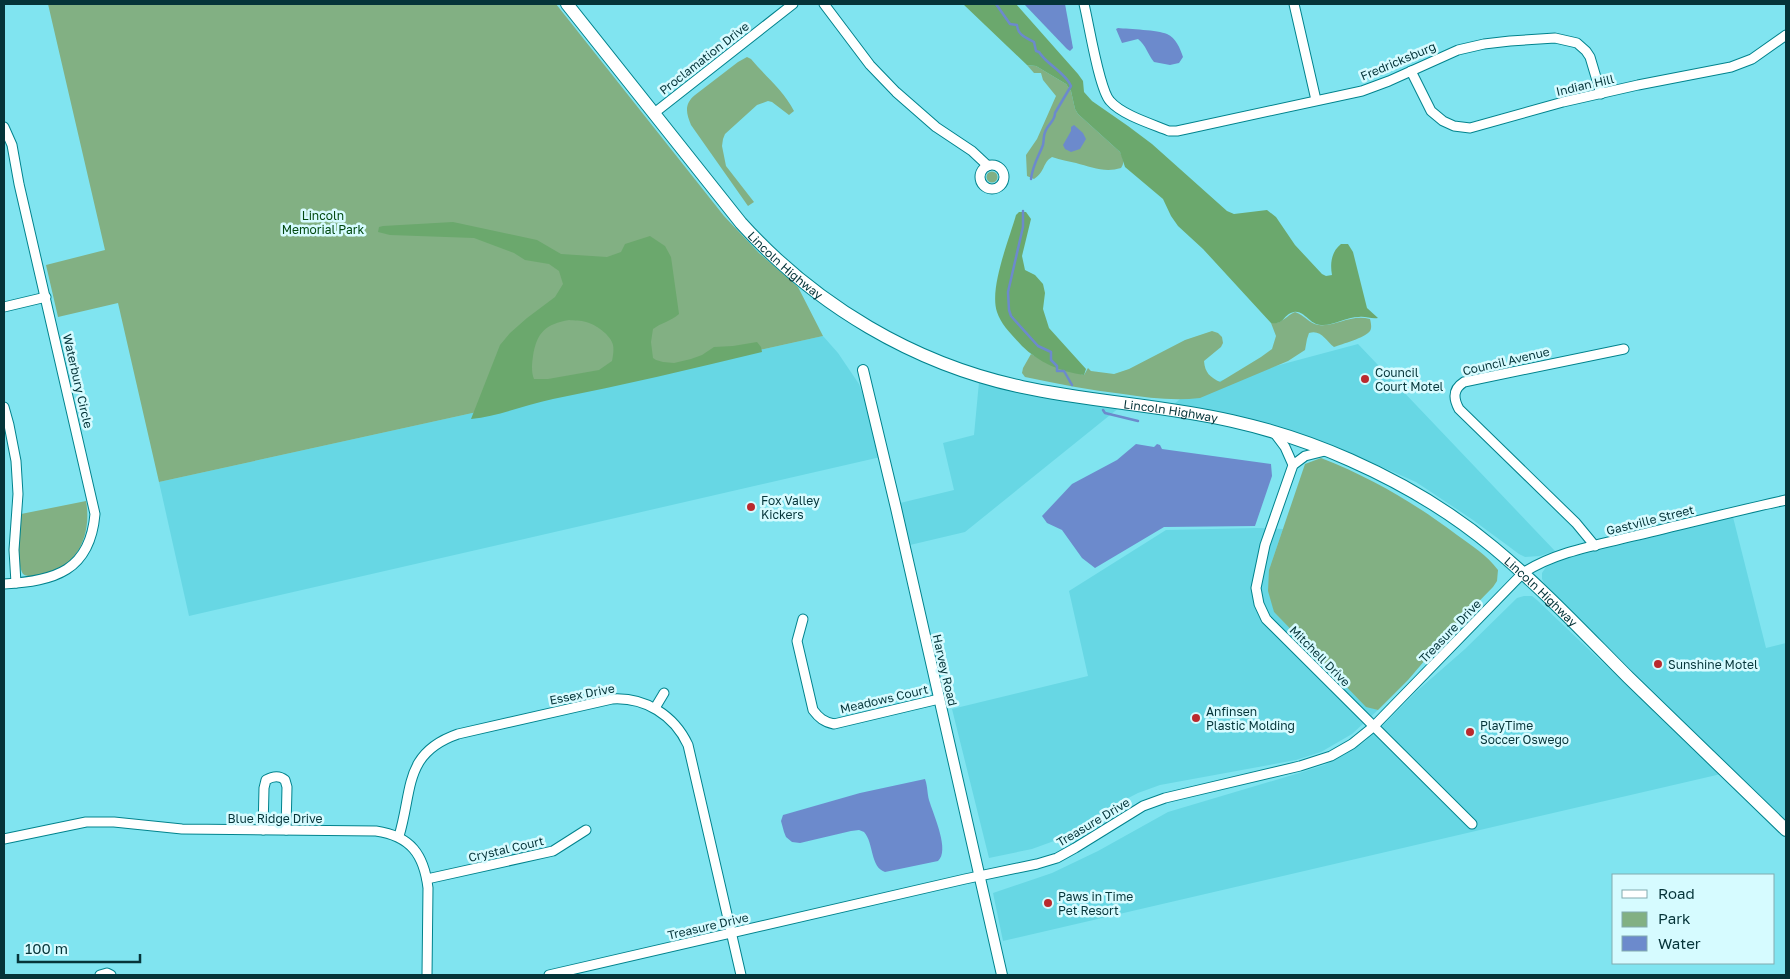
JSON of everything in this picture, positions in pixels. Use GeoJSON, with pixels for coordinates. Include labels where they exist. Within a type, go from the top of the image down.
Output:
{"type":"FeatureCollection","features":[{"type":"Feature","properties":{"kind":"main road","name":"Lincoln Highway"},"geometry":{"type":"LineString","coordinates":[[567,4],[653,114],[757,240],[808,285],[837,307],[878,333],[954,368],[1022,387],[1203,415],[1272,431],[1327,450],[1373,471],[1422,497],[1473,532],[1523,573],[1786,830]]}},
{"type":"Feature","properties":{"kind":"street","name":"Proclamation Drive"},"geometry":{"type":"LineString","coordinates":[[653,114],[794,4]]}},
{"type":"Feature","properties":{"kind":"street"},"geometry":{"type":"LineString","coordinates":[[824,4],[870,65],[896,92],[936,127],[972,151],[988,166]]}},
{"type":"Feature","properties":{"kind":"street","name":"Fredricksburg"},"geometry":{"type":"LineString","coordinates":[[1084,4],[1105,94],[1117,108],[1163,129],[1177,131],[1362,91],[1446,55],[1472,46],[1541,39],[1564,39],[1577,43],[1586,50],[1594,66],[1601,94]]}},
{"type":"Feature","properties":{"kind":"street"},"geometry":{"type":"LineString","coordinates":[[1294,4],[1316,100]]}},
{"type":"Feature","properties":{"kind":"street","name":"Indian Hill"},"geometry":{"type":"LineString","coordinates":[[1411,71],[1431,111],[1443,121],[1462,128],[1479,127],[1538,109],[1601,94],[1731,67],[1752,59],[1786,35]]}},
{"type":"Feature","properties":{"kind":"street","name":"Waterbury Circle"},"geometry":{"type":"LineString","coordinates":[[4,127],[12,145],[19,184],[95,514],[93,531],[87,548],[76,562],[59,574],[41,580],[4,584]]}},
{"type":"Feature","properties":{"kind":"street"},"geometry":{"type":"LineString","coordinates":[[4,307],[46,297]]}},
{"type":"Feature","properties":{"kind":"street","name":"Council Avenue"},"geometry":{"type":"LineString","coordinates":[[1594,546],[1581,528],[1459,409],[1454,396],[1456,389],[1464,382],[1624,349]]}},
{"type":"Feature","properties":{"kind":"street","name":"Harvey Road"},"geometry":{"type":"LineString","coordinates":[[863,370],[1002,975]]}},
{"type":"Feature","properties":{"kind":"street"},"geometry":{"type":"LineString","coordinates":[[4,407],[10,426],[16,461],[18,494],[14,550],[16,584]]}},
{"type":"Feature","properties":{"kind":"street"},"geometry":{"type":"LineString","coordinates":[[1272,431],[1285,447],[1294,465],[1305,456],[1327,450]]}},
{"type":"Feature","properties":{"kind":"street","name":"Mitchell Drive"},"geometry":{"type":"LineString","coordinates":[[1294,465],[1265,545],[1257,577],[1256,588],[1259,604],[1266,619],[1472,824]]}},
{"type":"Feature","properties":{"kind":"street","name":"Gastville Street"},"geometry":{"type":"LineString","coordinates":[[1523,573],[1548,559],[1594,546],[1786,500]]}},
{"type":"Feature","properties":{"kind":"street","name":"Treasure Drive"},"geometry":{"type":"LineString","coordinates":[[549,975],[1036,864],[1057,858],[1076,848],[1143,806],[1165,798],[1300,766],[1331,756],[1352,744],[1373,727],[1523,573]]}},
{"type":"Feature","properties":{"kind":"street","name":"Meadows Court"},"geometry":{"type":"LineString","coordinates":[[803,619],[798,641],[799,650],[813,710],[819,718],[834,724],[939,699]]}},
{"type":"Feature","properties":{"kind":"street"},"geometry":{"type":"LineString","coordinates":[[655,708],[664,693]]}},
{"type":"Feature","properties":{"kind":"street","name":"Essex Drive"},"geometry":{"type":"LineString","coordinates":[[399,836],[413,772],[424,754],[435,744],[446,738],[612,699],[632,700],[655,708],[678,728],[688,745],[741,975]]}},
{"type":"Feature","properties":{"kind":"street"},"geometry":{"type":"LineString","coordinates":[[264,830],[264,788],[266,780],[273,776],[281,777],[285,780],[287,787],[286,830]]}},
{"type":"Feature","properties":{"kind":"street","name":"Blue Ridge Drive"},"geometry":{"type":"LineString","coordinates":[[4,839],[86,822],[114,822],[182,829],[376,831],[399,836]]}},
{"type":"Feature","properties":{"kind":"street","name":"Crystal Court"},"geometry":{"type":"LineString","coordinates":[[427,879],[553,851],[586,830]]}},
{"type":"Feature","properties":{"kind":"street"},"geometry":{"type":"LineString","coordinates":[[399,836],[408,842],[420,856],[427,879],[427,975]]}},
{"type":"Feature","properties":{"kind":"street"},"geometry":{"type":"LineString","coordinates":[[100,975],[107,973],[112,975]]}},
{"type":"Feature","properties":{"kind":"shaded area"},"geometry":{"type":"Polygon","coordinates":[[[823,336],[838,353],[859,384],[885,456],[189,616],[159,482],[823,336]]]}},
{"type":"Feature","properties":{"kind":"shaded area"},"geometry":{"type":"Polygon","coordinates":[[[1358,344],[1555,551],[1540,556],[1525,557],[1416,482],[1325,442],[1283,429],[1173,405],[1193,388],[1358,344]]]}},
{"type":"Feature","properties":{"kind":"shaded area"},"geometry":{"type":"Polygon","coordinates":[[[979,382],[1120,407],[965,532],[910,545],[900,503],[954,490],[943,443],[974,435],[979,382]]]}},
{"type":"Feature","properties":{"kind":"shaded area"},"geometry":{"type":"Polygon","coordinates":[[[1733,517],[1766,648],[1786,643],[1786,822],[1545,585],[1542,579],[1542,573],[1546,567],[1563,559],[1733,517]]]}},
{"type":"Feature","properties":{"kind":"shaded area"},"geometry":{"type":"Polygon","coordinates":[[[1283,529],[1269,570],[1274,612],[1366,706],[1378,710],[1352,734],[1321,752],[1296,760],[1160,785],[1138,793],[1107,809],[1065,837],[1032,849],[989,858],[952,709],[1088,676],[1069,591],[1166,530],[1283,529]]]}},
{"type":"Feature","properties":{"kind":"shaded area"},"geometry":{"type":"Polygon","coordinates":[[[1532,596],[1537,600],[1721,774],[1003,941],[993,893],[1052,873],[1098,851],[1168,812],[1324,765],[1344,755],[1364,742],[1517,598],[1532,596]]]}},
{"type":"Feature","properties":{"kind":"green space","name":"Lincoln Memorial Park"},"geometry":{"type":"Polygon","coordinates":[[[48,4],[556,4],[724,216],[759,253],[798,287],[823,336],[159,482],[118,303],[58,317],[46,265],[105,250],[48,4]]]}},
{"type":"Feature","properties":{"kind":"green space"},"geometry":{"type":"Polygon","coordinates":[[[963,4],[1016,4],[1078,74],[1083,81],[1084,92],[1092,101],[1152,144],[1227,211],[1234,214],[1267,210],[1276,217],[1295,245],[1322,274],[1326,276],[1332,275],[1331,262],[1333,254],[1341,244],[1348,244],[1353,252],[1367,308],[1378,318],[1354,317],[1321,325],[1314,323],[1301,313],[1294,312],[1290,313],[1282,321],[1271,323],[1203,249],[1178,226],[1163,199],[1125,167],[1120,152],[1078,114],[1071,91],[1066,84],[1036,66],[1027,65],[963,4]]]}},
{"type":"Feature","properties":{"kind":"green space"},"geometry":{"type":"Polygon","coordinates":[[[747,57],[780,90],[794,111],[789,115],[768,101],[757,105],[725,134],[722,146],[726,166],[754,202],[748,206],[691,125],[687,109],[691,98],[747,57]]]}},
{"type":"Feature","properties":{"kind":"green space"},"geometry":{"type":"Polygon","coordinates":[[[1027,65],[1036,66],[1066,84],[1071,91],[1078,114],[1120,152],[1123,160],[1121,168],[1098,169],[1052,157],[1038,176],[1034,179],[1027,176],[1026,155],[1037,139],[1056,96],[1043,80],[1041,73],[1034,73],[1027,65]]]}},
{"type":"Feature","properties":{"kind":"green space"},"geometry":{"type":"Polygon","coordinates":[[[992,171],[998,177],[992,183],[986,177],[992,171]]]}},
{"type":"Feature","properties":{"kind":"green space"},"geometry":{"type":"Polygon","coordinates":[[[1019,212],[1026,212],[1031,219],[1022,256],[1025,270],[1035,275],[1043,284],[1045,293],[1043,309],[1049,328],[1086,369],[1084,375],[1058,369],[1028,352],[1004,326],[997,312],[995,302],[998,277],[1016,215],[1019,212]]]}},
{"type":"Feature","properties":{"kind":"green space"},"geometry":{"type":"Polygon","coordinates":[[[453,222],[537,240],[561,254],[607,257],[621,252],[625,244],[650,236],[665,246],[671,257],[679,314],[653,329],[651,342],[653,358],[663,362],[674,363],[702,355],[714,347],[757,342],[762,352],[471,419],[500,345],[527,318],[555,297],[563,284],[559,271],[549,264],[525,260],[514,253],[474,238],[390,235],[378,232],[379,227],[453,222]],[[569,320],[554,324],[540,335],[533,356],[532,370],[534,379],[548,379],[599,370],[612,361],[613,345],[606,334],[590,323],[569,320]]]}},
{"type":"Feature","properties":{"kind":"green space"},"geometry":{"type":"Polygon","coordinates":[[[1295,312],[1312,323],[1319,325],[1356,318],[1370,319],[1371,328],[1367,334],[1334,347],[1320,334],[1309,333],[1305,350],[1288,361],[1200,398],[1162,399],[1142,397],[1074,387],[1025,377],[1022,373],[1031,354],[1051,365],[1084,375],[1088,368],[1091,371],[1114,374],[1129,369],[1185,340],[1212,331],[1222,337],[1223,343],[1221,347],[1204,361],[1209,374],[1220,382],[1272,349],[1276,336],[1271,323],[1281,321],[1295,312]]]}},
{"type":"Feature","properties":{"kind":"green space"},"geometry":{"type":"Polygon","coordinates":[[[1321,458],[1375,482],[1408,501],[1479,551],[1498,570],[1497,581],[1493,587],[1378,710],[1366,707],[1274,612],[1268,591],[1269,570],[1305,464],[1321,458]]]}},
{"type":"Feature","properties":{"kind":"green space"},"geometry":{"type":"Polygon","coordinates":[[[86,501],[87,526],[80,548],[73,557],[65,565],[54,571],[34,576],[23,574],[19,561],[21,514],[86,501]]]}},
{"type":"Feature","properties":{"kind":"water"},"geometry":{"type":"Polygon","coordinates":[[[1024,4],[1065,4],[1073,48],[1070,51],[1067,49],[1024,4]]]}},
{"type":"Feature","properties":{"kind":"water"},"geometry":{"type":"Polygon","coordinates":[[[1116,29],[1167,34],[1175,41],[1183,57],[1179,63],[1170,65],[1154,62],[1138,39],[1122,43],[1116,29]]]}},
{"type":"Feature","properties":{"kind":"water"},"geometry":{"type":"Polygon","coordinates":[[[1074,125],[1083,133],[1086,139],[1080,149],[1071,152],[1065,149],[1063,145],[1071,131],[1071,127],[1074,125]]]}},
{"type":"Feature","properties":{"kind":"water"},"geometry":{"type":"Polygon","coordinates":[[[1136,444],[1154,447],[1157,444],[1162,449],[1271,464],[1272,476],[1255,526],[1164,527],[1095,568],[1082,558],[1062,530],[1047,523],[1042,516],[1072,484],[1117,460],[1136,444]]]}},
{"type":"Feature","properties":{"kind":"water"},"geometry":{"type":"Polygon","coordinates":[[[925,779],[929,800],[942,842],[941,856],[938,861],[885,872],[880,869],[874,860],[864,832],[859,830],[800,843],[792,842],[786,837],[784,832],[781,821],[783,815],[860,793],[925,779]]]}},
{"type":"Feature","properties":{"kind":"waterway"},"geometry":{"type":"LineString","coordinates":[[996,4],[1010,24],[1017,25],[1021,34],[1034,42],[1036,51],[1065,77],[1071,86],[1045,132],[1043,145],[1034,165],[1031,179]]}},
{"type":"Feature","properties":{"kind":"waterway"},"geometry":{"type":"LineString","coordinates":[[1023,211],[1023,227],[1008,292],[1009,310],[1011,316],[1038,346],[1051,352],[1051,360],[1057,366],[1057,371],[1064,371],[1072,385]]}},
{"type":"Feature","properties":{"kind":"waterway"},"geometry":{"type":"LineString","coordinates":[[1103,410],[1105,413],[1138,421]]}},
{"type":"Feature","properties":{"kind":"place","name":"Council Court Motel"},"geometry":{"type":"Point","coordinates":[1365,379]}},
{"type":"Feature","properties":{"kind":"place","name":"Fox Valley Kickers"},"geometry":{"type":"Point","coordinates":[751,507]}},
{"type":"Feature","properties":{"kind":"place","name":"Sunshine Motel"},"geometry":{"type":"Point","coordinates":[1658,664]}},
{"type":"Feature","properties":{"kind":"place","name":"Anfinsen Plastic Molding"},"geometry":{"type":"Point","coordinates":[1196,718]}},
{"type":"Feature","properties":{"kind":"place","name":"PlayTime Soccer Oswego"},"geometry":{"type":"Point","coordinates":[1470,732]}},
{"type":"Feature","properties":{"kind":"place","name":"Paws in Time Pet Resort"},"geometry":{"type":"Point","coordinates":[1048,903]}}]}
